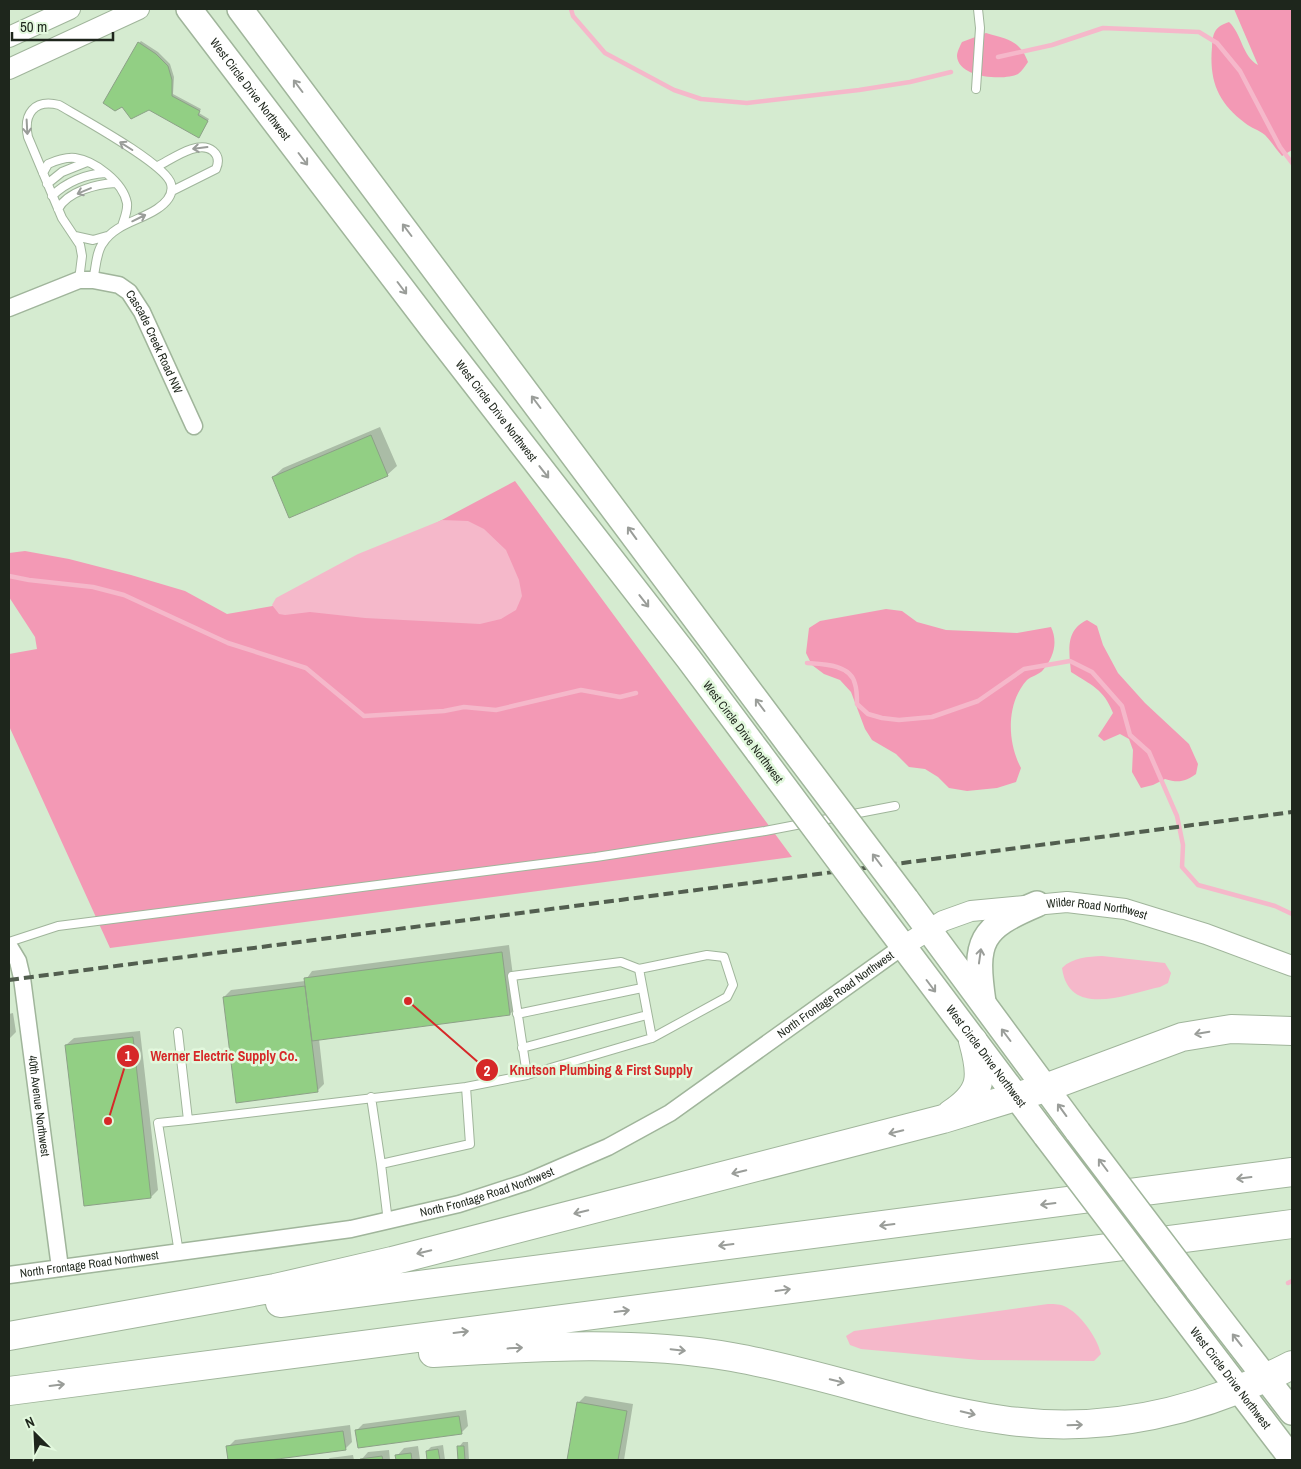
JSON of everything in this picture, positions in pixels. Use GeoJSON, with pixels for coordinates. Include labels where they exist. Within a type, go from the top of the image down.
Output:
{"type":"FeatureCollection","features":[{"type":"Feature","properties":{"kind":"highway"},"geometry":{"type":"LineString","coordinates":[[9,1337],[218,1299],[319,1278],[943,1119],[1045,1088],[1150,1047],[1197,1033],[1250,1028],[1292,1032]]}},
{"type":"Feature","properties":{"kind":"highway"},"geometry":{"type":"LineString","coordinates":[[943,1119],[966,1104],[977,1090],[979,1070],[973,1041]]}},
{"type":"Feature","properties":{"kind":"highway"},"geometry":{"type":"LineString","coordinates":[[9,1337],[1292,1172]]}},
{"type":"Feature","properties":{"kind":"highway"},"geometry":{"type":"LineString","coordinates":[[9,1391],[1292,1224]]}},
{"type":"Feature","properties":{"kind":"highway"},"geometry":{"type":"LineString","coordinates":[[222,1364],[547,1347],[652,1348],[706,1353],[766,1364],[987,1418],[1046,1425],[1097,1424],[1148,1417],[1199,1405],[1240,1390],[1292,1366]]}},
{"type":"Feature","properties":{"kind":"main road","name":"West Circle Drive Northwest"},"geometry":{"type":"LineString","coordinates":[[189,9],[434,332],[688,658],[902,947],[1292,1459]]}},
{"type":"Feature","properties":{"kind":"main road"},"geometry":{"type":"LineString","coordinates":[[240,9],[906,899],[1045,1088],[1292,1412]]}},
{"type":"Feature","properties":{"kind":"main road"},"geometry":{"type":"LineString","coordinates":[[983,1005],[978,968],[982,944],[987,934],[1002,920],[1037,904]]}},
{"type":"Feature","properties":{"kind":"street"},"geometry":{"type":"LineString","coordinates":[[9,38],[70,9]]}},
{"type":"Feature","properties":{"kind":"street"},"geometry":{"type":"LineString","coordinates":[[9,69],[138,9]]}},
{"type":"Feature","properties":{"kind":"street"},"geometry":{"type":"LineString","coordinates":[[9,308],[86,280]]}},
{"type":"Feature","properties":{"kind":"street","name":"Cascade Creek Road NW"},"geometry":{"type":"LineString","coordinates":[[86,280],[119,285],[129,292],[135,300],[194,426]]}},
{"type":"Feature","properties":{"kind":"street","name":"Wilder Road Northwest"},"geometry":{"type":"LineString","coordinates":[[902,947],[927,929],[943,921],[971,912],[1037,904],[1074,902],[1125,909],[1206,934],[1292,966]]}},
{"type":"Feature","properties":{"kind":"street","name":"40th Avenue Northwest"},"geometry":{"type":"LineString","coordinates":[[9,946],[18,960],[22,978],[60,1268]]}},
{"type":"Feature","properties":{"kind":"street","name":"North Frontage Road Northwest"},"geometry":{"type":"LineString","coordinates":[[9,1274],[314,1235],[388,1222],[510,1188],[573,1163],[625,1138],[692,1098],[902,947]]}},
{"type":"Feature","properties":{"kind":"lane"},"geometry":{"type":"LineString","coordinates":[[976,89],[980,28],[978,9]]}},
{"type":"Feature","properties":{"kind":"lane"},"geometry":{"type":"LineString","coordinates":[[75,236],[93,240],[110,234],[158,208],[169,199],[172,191],[166,174],[158,166],[59,105],[49,103],[35,108],[28,116],[25,125],[28,138],[62,218],[80,245],[86,280]]}},
{"type":"Feature","properties":{"kind":"lane"},"geometry":{"type":"LineString","coordinates":[[158,166],[196,148],[209,147],[216,153],[219,162],[216,169],[172,191]]}},
{"type":"Feature","properties":{"kind":"lane"},"geometry":{"type":"LineString","coordinates":[[43,173],[48,164],[56,160],[69,158],[87,162],[106,173],[120,188],[127,203],[122,226]]}},
{"type":"Feature","properties":{"kind":"lane"},"geometry":{"type":"LineString","coordinates":[[47,184],[62,172],[87,162]]}},
{"type":"Feature","properties":{"kind":"lane"},"geometry":{"type":"LineString","coordinates":[[52,196],[59,189],[82,177],[106,173]]}},
{"type":"Feature","properties":{"kind":"lane"},"geometry":{"type":"LineString","coordinates":[[58,209],[60,204],[74,195],[104,184],[115,183]]}},
{"type":"Feature","properties":{"kind":"lane"},"geometry":{"type":"LineString","coordinates":[[86,280],[101,245],[110,234]]}},
{"type":"Feature","properties":{"kind":"lane"},"geometry":{"type":"LineString","coordinates":[[9,942],[58,926],[596,857],[765,831],[895,806]]}},
{"type":"Feature","properties":{"kind":"lane"},"geometry":{"type":"LineString","coordinates":[[178,1253],[158,1123],[466,1087],[527,1075],[652,1038],[727,997],[733,985],[724,956],[707,954],[639,969],[621,962],[512,976],[527,1075]]}},
{"type":"Feature","properties":{"kind":"lane"},"geometry":{"type":"LineString","coordinates":[[639,969],[652,1038]]}},
{"type":"Feature","properties":{"kind":"lane"},"geometry":{"type":"LineString","coordinates":[[517,1014],[642,988]]}},
{"type":"Feature","properties":{"kind":"lane"},"geometry":{"type":"LineString","coordinates":[[522,1048],[647,1015]]}},
{"type":"Feature","properties":{"kind":"lane"},"geometry":{"type":"LineString","coordinates":[[178,1032],[188,1120]]}},
{"type":"Feature","properties":{"kind":"lane"},"geometry":{"type":"LineString","coordinates":[[381,1164],[470,1144],[466,1087]]}},
{"type":"Feature","properties":{"kind":"lane"},"geometry":{"type":"LineString","coordinates":[[371,1097],[388,1222]]}},
{"type":"Feature","properties":{"kind":"shaded area"},"geometry":{"type":"Polygon","coordinates":[[[1234,9],[1292,9],[1292,150],[1282,156],[1265,135],[1247,125],[1228,107],[1217,90],[1214,81],[1211,59],[1214,34],[1217,28],[1229,22],[1237,33],[1245,51],[1258,65],[1234,9]]]}},
{"type":"Feature","properties":{"kind":"shaded area"},"geometry":{"type":"Polygon","coordinates":[[[986,33],[1012,42],[1021,49],[1028,62],[1018,74],[1003,77],[983,76],[965,69],[959,63],[957,54],[962,42],[986,33]]]}},
{"type":"Feature","properties":{"kind":"shaded area"},"geometry":{"type":"Polygon","coordinates":[[[515,481],[792,857],[110,948],[9,726],[9,654],[37,649],[35,637],[9,597],[9,553],[25,551],[69,559],[131,575],[185,591],[227,614],[284,604],[515,481]]]}},
{"type":"Feature","properties":{"kind":"shaded area"},"geometry":{"type":"Polygon","coordinates":[[[442,520],[468,521],[484,529],[506,550],[519,580],[522,596],[516,610],[501,619],[480,624],[365,618],[310,612],[285,615],[279,614],[272,605],[276,598],[358,554],[442,520]]]}},
{"type":"Feature","properties":{"kind":"shaded area"},"geometry":{"type":"Polygon","coordinates":[[[886,609],[902,611],[917,622],[946,630],[1017,633],[1051,627],[1054,649],[1050,660],[1041,672],[1027,680],[1020,689],[1012,711],[1011,735],[1016,758],[1021,768],[1016,782],[997,788],[967,791],[949,788],[938,777],[925,769],[909,767],[896,754],[872,740],[865,729],[851,692],[840,680],[824,674],[812,665],[806,653],[809,628],[820,621],[886,609]]]}},
{"type":"Feature","properties":{"kind":"shaded area"},"geometry":{"type":"Polygon","coordinates":[[[1087,620],[1097,626],[1103,645],[1118,673],[1145,703],[1189,744],[1198,764],[1196,774],[1185,780],[1174,781],[1165,779],[1141,788],[1132,772],[1133,750],[1129,739],[1120,734],[1104,741],[1098,736],[1113,713],[1101,693],[1091,684],[1071,672],[1070,664],[1069,649],[1072,635],[1080,624],[1087,620]]]}},
{"type":"Feature","properties":{"kind":"shaded area"},"geometry":{"type":"Polygon","coordinates":[[[1102,956],[1165,963],[1171,973],[1168,983],[1160,987],[1116,998],[1087,998],[1076,993],[1067,984],[1062,968],[1066,964],[1086,957],[1102,956]]]}},
{"type":"Feature","properties":{"kind":"shaded area"},"geometry":{"type":"Polygon","coordinates":[[[1048,1304],[1062,1305],[1070,1309],[1087,1326],[1096,1340],[1101,1354],[1094,1361],[979,1360],[861,1349],[850,1345],[846,1336],[854,1331],[1048,1304]]]}},
{"type":"Feature","properties":{"kind":"building"},"geometry":{"type":"Polygon","coordinates":[[[138,42],[156,54],[168,66],[172,80],[172,96],[200,111],[198,115],[208,121],[199,138],[149,110],[131,119],[122,107],[115,111],[103,103],[138,42]]]}},
{"type":"Feature","properties":{"kind":"building"},"geometry":{"type":"Polygon","coordinates":[[[371,435],[388,476],[289,518],[272,477],[371,435]]]}},
{"type":"Feature","properties":{"kind":"building"},"geometry":{"type":"Polygon","coordinates":[[[502,952],[510,1015],[312,1041],[304,978],[502,952]]]}},
{"type":"Feature","properties":{"kind":"building"},"geometry":{"type":"Polygon","coordinates":[[[305,986],[318,1092],[236,1103],[223,997],[305,986]]]}},
{"type":"Feature","properties":{"kind":"building"},"geometry":{"type":"Polygon","coordinates":[[[133,1037],[151,1198],[84,1206],[65,1045],[133,1037]]]}},
{"type":"Feature","properties":{"kind":"building"},"geometry":{"type":"Polygon","coordinates":[[[577,1402],[627,1411],[618,1460],[567,1460],[577,1402]]]}},
{"type":"Feature","properties":{"kind":"building"},"geometry":{"type":"Polygon","coordinates":[[[459,1416],[462,1434],[358,1448],[355,1430],[459,1416]]]}},
{"type":"Feature","properties":{"kind":"building"},"geometry":{"type":"Polygon","coordinates":[[[343,1431],[346,1450],[270,1460],[228,1460],[226,1446],[343,1431]]]}},
{"type":"Feature","properties":{"kind":"building"},"geometry":{"type":"Polygon","coordinates":[[[457,1446],[464,1446],[465,1460],[458,1460],[457,1446]]]}},
{"type":"Feature","properties":{"kind":"building"},"geometry":{"type":"Polygon","coordinates":[[[438,1449],[440,1460],[427,1460],[426,1451],[438,1449]]]}},
{"type":"Feature","properties":{"kind":"building"},"geometry":{"type":"Polygon","coordinates":[[[411,1453],[412,1460],[396,1460],[395,1455],[411,1453]]]}},
{"type":"Feature","properties":{"kind":"building"},"geometry":{"type":"Polygon","coordinates":[[[382,1456],[383,1460],[360,1460],[360,1459],[382,1456]]]}},
{"type":"Feature","properties":{"kind":"waterway"},"geometry":{"type":"LineString","coordinates":[[571,9],[573,16],[605,53],[674,90],[701,99],[747,103],[859,90],[910,82],[951,72]]}},
{"type":"Feature","properties":{"kind":"waterway"},"geometry":{"type":"LineString","coordinates":[[998,57],[1052,45],[1103,28],[1199,32],[1217,43],[1240,71],[1280,147],[1292,163]]}},
{"type":"Feature","properties":{"kind":"waterway"},"geometry":{"type":"LineString","coordinates":[[9,576],[93,587],[124,595],[228,643],[306,668],[364,716],[444,711],[464,707],[496,710],[581,690],[620,697],[636,693]]}},
{"type":"Feature","properties":{"kind":"waterway"},"geometry":{"type":"LineString","coordinates":[[807,663],[835,666],[848,672],[856,686],[857,704],[868,714],[899,720],[932,717],[978,701],[1024,669],[1070,661],[1092,672],[1122,706],[1130,735],[1149,752],[1177,816],[1183,845],[1182,867],[1198,885],[1275,906],[1292,914]]}},
{"type":"Feature","properties":{"kind":"waterway"},"geometry":{"type":"LineString","coordinates":[[1288,1283],[1292,1281]]}},
{"type":"Feature","properties":{"kind":"railway"},"geometry":{"type":"LineString","coordinates":[[9,980],[1292,812]]}},
{"type":"Feature","properties":{"kind":"place","name":"Knutson Plumbing & First Supply"},"geometry":{"type":"Point","coordinates":[408,1001]}},
{"type":"Feature","properties":{"kind":"place","name":"Werner Electric Supply Co."},"geometry":{"type":"Point","coordinates":[108,1121]}}]}
